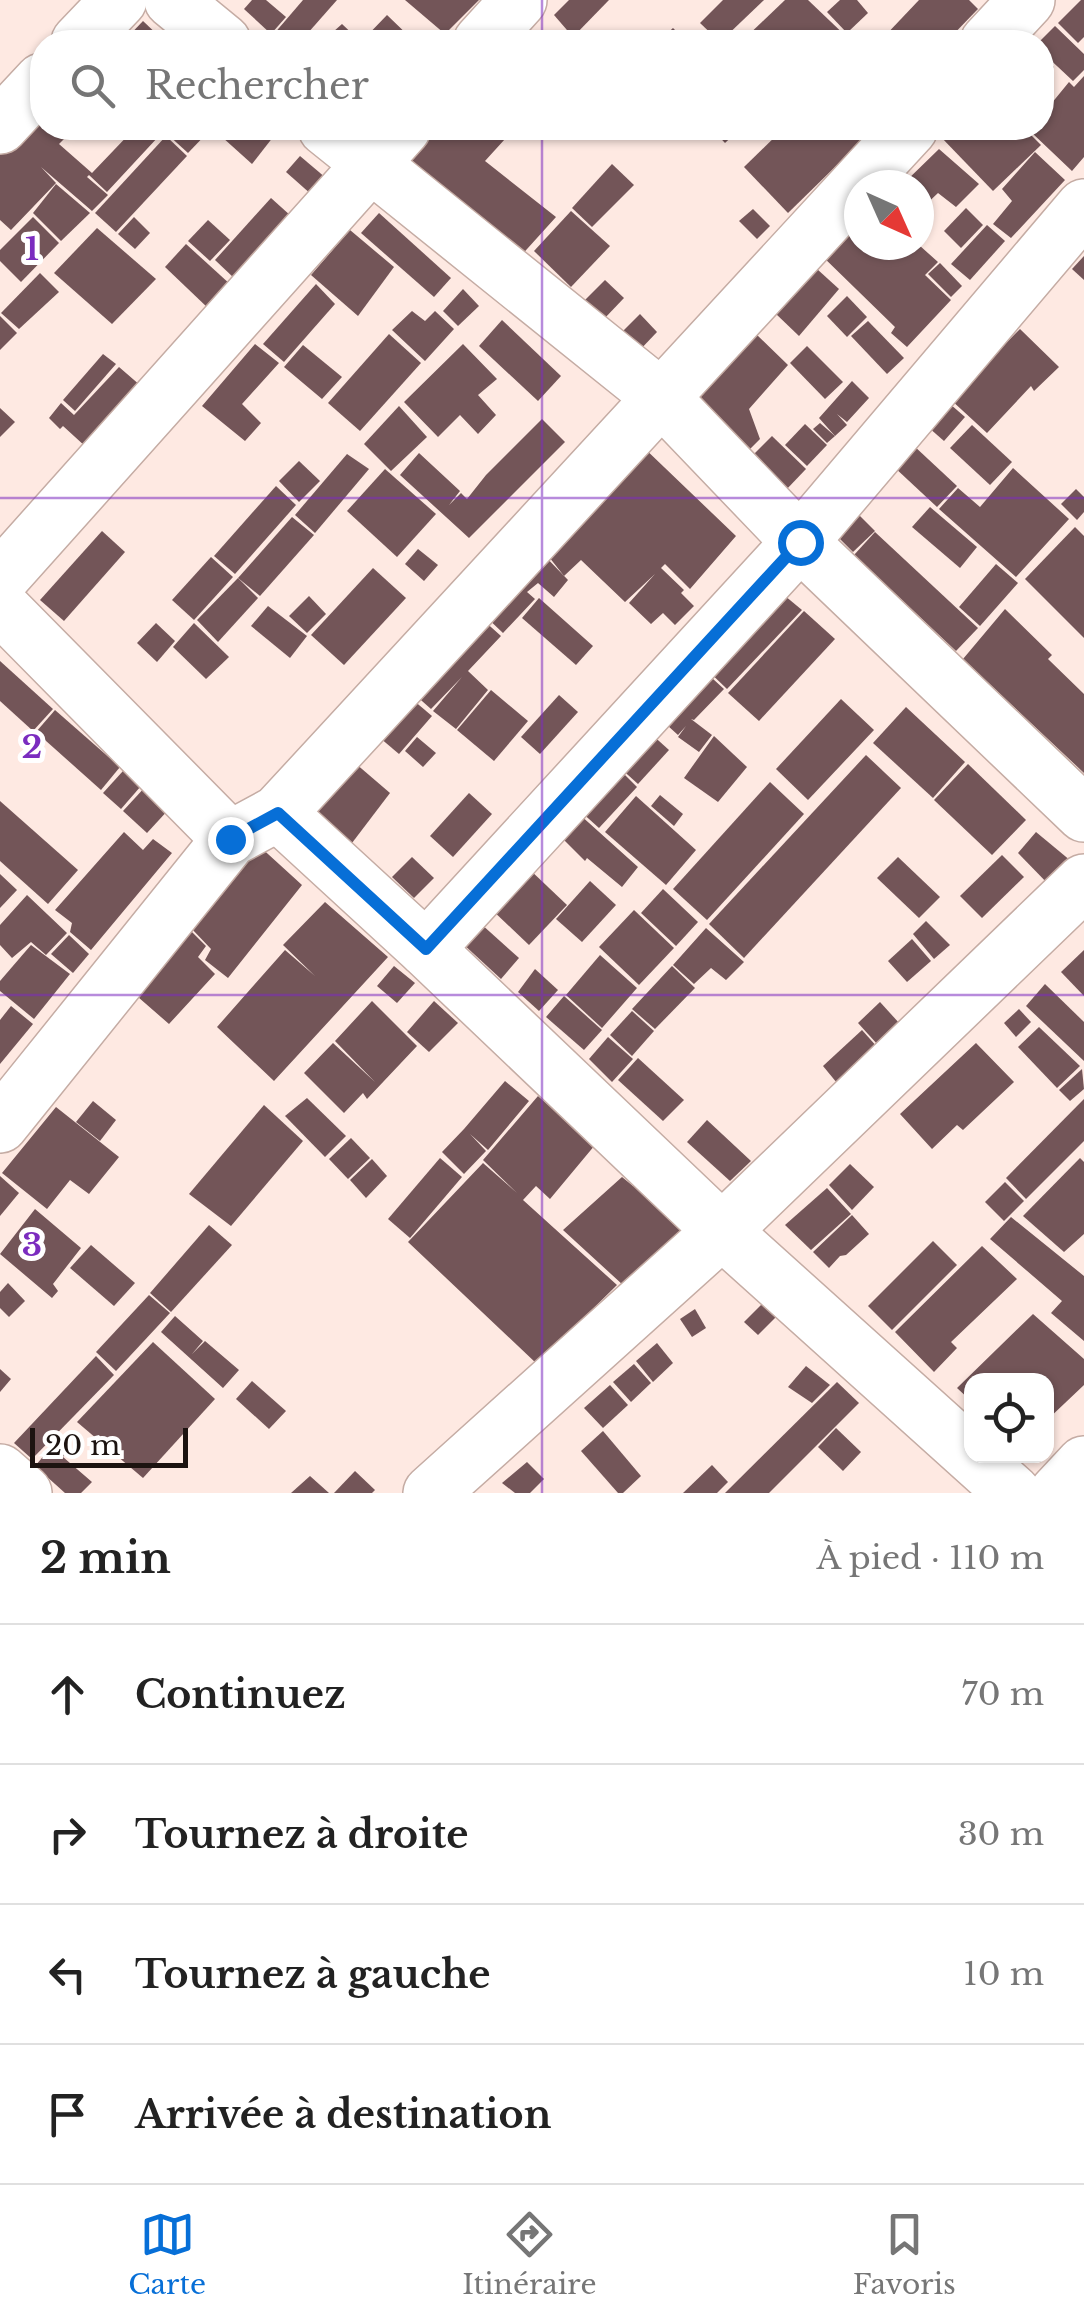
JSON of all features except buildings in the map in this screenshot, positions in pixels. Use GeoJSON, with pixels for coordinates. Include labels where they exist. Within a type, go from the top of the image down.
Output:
{"type":"FeatureCollection","features":[{"type":"Feature","properties":{"kind":"street"},"geometry":{"type":"LineString","coordinates":[[90,30],[119,0]]}},
{"type":"Feature","properties":{"kind":"street"},"geometry":{"type":"LineString","coordinates":[[172,0],[208,30]]}},
{"type":"Feature","properties":{"kind":"street"},"geometry":{"type":"LineString","coordinates":[[491,30],[519,0]]}},
{"type":"Feature","properties":{"kind":"street"},"geometry":{"type":"LineString","coordinates":[[999,30],[1027,0]]}},
{"type":"Feature","properties":{"kind":"street"},"geometry":{"type":"LineString","coordinates":[[0,126],[30,94]]}},
{"type":"Feature","properties":{"kind":"street"},"geometry":{"type":"LineString","coordinates":[[0,1125],[230,839],[278,813],[899,140]]}},
{"type":"Feature","properties":{"kind":"street"},"geometry":{"type":"LineString","coordinates":[[0,579],[387,146],[662,398],[800,542],[1084,814]]}},
{"type":"Feature","properties":{"kind":"street"},"geometry":{"type":"LineString","coordinates":[[426,949],[800,542],[1084,207]]}},
{"type":"Feature","properties":{"kind":"street"},"geometry":{"type":"LineString","coordinates":[[0,606],[230,839]]}},
{"type":"Feature","properties":{"kind":"street"},"geometry":{"type":"LineString","coordinates":[[278,813],[722,1231],[1013,1493]]}},
{"type":"Feature","properties":{"kind":"street"},"geometry":{"type":"LineString","coordinates":[[431,1493],[722,1231],[1084,882]]}},
{"type":"Feature","properties":{"kind":"street"},"geometry":{"type":"LineString","coordinates":[[1057,1493],[1084,1464]]}},
{"type":"Feature","properties":{"kind":"street"},"geometry":{"type":"LineString","coordinates":[[0,1472],[24,1493]]}},
{"type":"Feature","properties":{"kind":"route"},"geometry":{"type":"LineString","coordinates":[[230,839],[278,813],[426,949],[800,542]]}}]}
